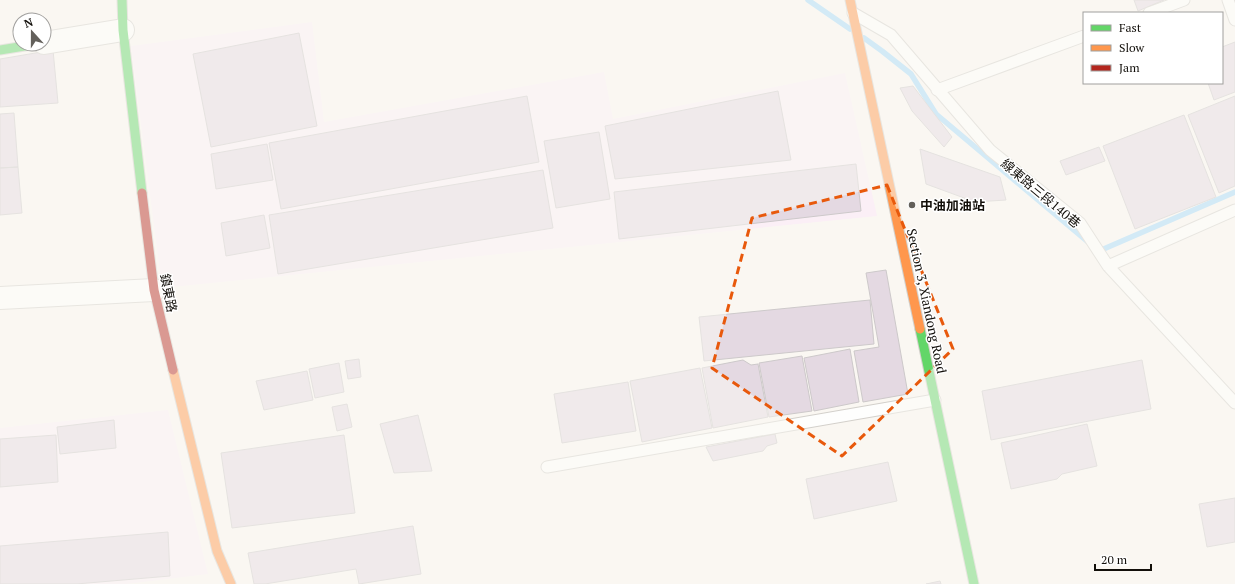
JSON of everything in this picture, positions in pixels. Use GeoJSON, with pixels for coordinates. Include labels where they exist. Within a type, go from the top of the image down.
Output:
{"type":"FeatureCollection","features":[{"type":"Feature","properties":{"kind":"street","name":"鎮東路"},"geometry":{"type":"LineString","coordinates":[[122,0],[123,30],[154,290],[189,440],[218,551],[231,584]]}},
{"type":"Feature","properties":{"kind":"street","name":"Section 3, Xiandong Road"},"geometry":{"type":"LineString","coordinates":[[850,0],[974,584]]}},
{"type":"Feature","properties":{"kind":"street"},"geometry":{"type":"LineString","coordinates":[[52,42],[123,30]]}},
{"type":"Feature","properties":{"kind":"street"},"geometry":{"type":"LineString","coordinates":[[0,50],[12,48]]}},
{"type":"Feature","properties":{"kind":"street"},"geometry":{"type":"LineString","coordinates":[[0,298],[154,290]]}},
{"type":"Feature","properties":{"kind":"lane"},"geometry":{"type":"LineString","coordinates":[[1152,12],[1184,0]]}},
{"type":"Feature","properties":{"kind":"lane"},"geometry":{"type":"LineString","coordinates":[[1228,0],[1235,20]]}},
{"type":"Feature","properties":{"kind":"lane","name":"線東路三段140巷"},"geometry":{"type":"LineString","coordinates":[[853,16],[891,35],[990,150],[1080,223],[1108,266],[1235,403]]}},
{"type":"Feature","properties":{"kind":"lane"},"geometry":{"type":"LineString","coordinates":[[937,90],[1083,36]]}},
{"type":"Feature","properties":{"kind":"lane"},"geometry":{"type":"LineString","coordinates":[[1108,266],[1235,210]]}},
{"type":"Feature","properties":{"kind":"lane"},"geometry":{"type":"LineString","coordinates":[[547,467],[934,400]]}},
{"type":"Feature","properties":{"kind":"highlighted area"},"geometry":{"type":"Polygon","coordinates":[[[887,185],[953,349],[842,456],[712,368],[752,218],[887,185]]]}},
{"type":"Feature","properties":{"kind":"shaded area"},"geometry":{"type":"Polygon","coordinates":[[[312,22],[324,122],[604,72],[613,119],[845,73],[877,216],[162,288],[131,46],[312,22]]]}},
{"type":"Feature","properties":{"kind":"shaded area"},"geometry":{"type":"Polygon","coordinates":[[[168,410],[208,574],[126,584],[0,584],[0,428],[168,410]]]}},
{"type":"Feature","properties":{"kind":"building"},"geometry":{"type":"Polygon","coordinates":[[[1134,0],[1164,0],[1138,11],[1134,0]]]}},
{"type":"Feature","properties":{"kind":"building"},"geometry":{"type":"Polygon","coordinates":[[[299,33],[317,126],[211,147],[193,54],[299,33]]]}},
{"type":"Feature","properties":{"kind":"building"},"geometry":{"type":"Polygon","coordinates":[[[1235,42],[1235,92],[1214,100],[1208,84],[1223,84],[1223,47],[1235,42]]]}},
{"type":"Feature","properties":{"kind":"building"},"geometry":{"type":"Polygon","coordinates":[[[52,50],[58,103],[0,107],[0,59],[41,52],[52,52],[52,50]]]}},
{"type":"Feature","properties":{"kind":"building"},"geometry":{"type":"Polygon","coordinates":[[[913,86],[952,137],[944,147],[912,111],[900,88],[913,86]]]}},
{"type":"Feature","properties":{"kind":"building"},"geometry":{"type":"Polygon","coordinates":[[[778,91],[791,160],[615,179],[605,126],[778,91]]]}},
{"type":"Feature","properties":{"kind":"building"},"geometry":{"type":"Polygon","coordinates":[[[527,96],[539,162],[281,209],[269,143],[527,96]]]}},
{"type":"Feature","properties":{"kind":"building"},"geometry":{"type":"Polygon","coordinates":[[[1235,96],[1235,186],[1219,193],[1188,115],[1235,96]]]}},
{"type":"Feature","properties":{"kind":"building"},"geometry":{"type":"Polygon","coordinates":[[[14,113],[18,167],[0,168],[0,114],[14,113]]]}},
{"type":"Feature","properties":{"kind":"building"},"geometry":{"type":"Polygon","coordinates":[[[1184,115],[1216,197],[1135,229],[1103,146],[1184,115]]]}},
{"type":"Feature","properties":{"kind":"building"},"geometry":{"type":"Polygon","coordinates":[[[599,132],[610,199],[556,208],[544,141],[599,132]]]}},
{"type":"Feature","properties":{"kind":"building"},"geometry":{"type":"Polygon","coordinates":[[[267,144],[273,180],[216,189],[211,154],[267,144]]]}},
{"type":"Feature","properties":{"kind":"building"},"geometry":{"type":"Polygon","coordinates":[[[1099,147],[1105,161],[1066,175],[1060,161],[1099,147]]]}},
{"type":"Feature","properties":{"kind":"building"},"geometry":{"type":"Polygon","coordinates":[[[920,149],[1000,177],[1006,200],[975,202],[926,184],[920,149]]]}},
{"type":"Feature","properties":{"kind":"building"},"geometry":{"type":"Polygon","coordinates":[[[856,164],[861,211],[619,239],[614,192],[856,164]]]}},
{"type":"Feature","properties":{"kind":"building"},"geometry":{"type":"Polygon","coordinates":[[[18,167],[22,213],[0,215],[0,168],[18,167]]]}},
{"type":"Feature","properties":{"kind":"building"},"geometry":{"type":"Polygon","coordinates":[[[543,170],[553,228],[278,274],[269,215],[543,170]]]}},
{"type":"Feature","properties":{"kind":"building"},"geometry":{"type":"Polygon","coordinates":[[[264,215],[270,248],[226,256],[221,223],[264,215]]]}},
{"type":"Feature","properties":{"kind":"building"},"geometry":{"type":"Polygon","coordinates":[[[886,270],[908,394],[863,402],[854,351],[879,347],[866,273],[886,270]]]}},
{"type":"Feature","properties":{"kind":"building"},"geometry":{"type":"Polygon","coordinates":[[[870,300],[874,344],[704,361],[699,317],[870,300]]]}},
{"type":"Feature","properties":{"kind":"building"},"geometry":{"type":"Polygon","coordinates":[[[850,349],[859,402],[814,411],[804,358],[850,349]]]}},
{"type":"Feature","properties":{"kind":"building"},"geometry":{"type":"Polygon","coordinates":[[[802,356],[812,411],[769,417],[759,363],[802,356]]]}},
{"type":"Feature","properties":{"kind":"building"},"geometry":{"type":"Polygon","coordinates":[[[359,359],[361,377],[348,379],[345,361],[359,359]]]}},
{"type":"Feature","properties":{"kind":"building"},"geometry":{"type":"Polygon","coordinates":[[[743,360],[751,365],[758,364],[768,417],[713,428],[702,368],[743,360]]]}},
{"type":"Feature","properties":{"kind":"building"},"geometry":{"type":"Polygon","coordinates":[[[1142,360],[1151,409],[991,440],[982,391],[1142,360]]]}},
{"type":"Feature","properties":{"kind":"building"},"geometry":{"type":"Polygon","coordinates":[[[339,363],[344,392],[315,398],[309,369],[339,363]]]}},
{"type":"Feature","properties":{"kind":"building"},"geometry":{"type":"Polygon","coordinates":[[[700,368],[712,428],[642,442],[630,381],[700,368]]]}},
{"type":"Feature","properties":{"kind":"building"},"geometry":{"type":"Polygon","coordinates":[[[307,371],[313,400],[264,410],[256,381],[307,371]]]}},
{"type":"Feature","properties":{"kind":"building"},"geometry":{"type":"Polygon","coordinates":[[[628,382],[636,431],[562,443],[554,394],[628,382]]]}},
{"type":"Feature","properties":{"kind":"building"},"geometry":{"type":"Polygon","coordinates":[[[347,404],[352,427],[337,431],[332,407],[347,404]]]}},
{"type":"Feature","properties":{"kind":"building"},"geometry":{"type":"Polygon","coordinates":[[[418,415],[432,471],[394,473],[380,424],[418,415]]]}},
{"type":"Feature","properties":{"kind":"building"},"geometry":{"type":"Polygon","coordinates":[[[114,420],[116,448],[60,454],[57,427],[114,420]]]}},
{"type":"Feature","properties":{"kind":"building"},"geometry":{"type":"Polygon","coordinates":[[[1087,424],[1097,466],[1062,474],[1057,479],[1011,489],[1001,443],[1087,424]]]}},
{"type":"Feature","properties":{"kind":"building"},"geometry":{"type":"Polygon","coordinates":[[[775,434],[777,443],[767,446],[763,451],[713,461],[706,447],[775,434]]]}},
{"type":"Feature","properties":{"kind":"building"},"geometry":{"type":"Polygon","coordinates":[[[56,435],[58,482],[0,487],[0,439],[56,435]]]}},
{"type":"Feature","properties":{"kind":"building"},"geometry":{"type":"Polygon","coordinates":[[[344,435],[355,513],[232,528],[221,453],[344,435]]]}},
{"type":"Feature","properties":{"kind":"building"},"geometry":{"type":"Polygon","coordinates":[[[888,462],[897,501],[814,519],[806,479],[888,462]]]}},
{"type":"Feature","properties":{"kind":"building"},"geometry":{"type":"Polygon","coordinates":[[[1235,498],[1235,542],[1207,547],[1199,504],[1235,498]]]}},
{"type":"Feature","properties":{"kind":"building"},"geometry":{"type":"Polygon","coordinates":[[[413,526],[421,574],[359,584],[356,569],[265,584],[254,584],[248,553],[413,526]]]}},
{"type":"Feature","properties":{"kind":"building"},"geometry":{"type":"Polygon","coordinates":[[[168,532],[170,576],[76,584],[0,584],[0,546],[168,532]]]}},
{"type":"Feature","properties":{"kind":"building"},"geometry":{"type":"Polygon","coordinates":[[[940,581],[941,584],[926,584],[940,581]]]}},
{"type":"Feature","properties":{"kind":"waterway"},"geometry":{"type":"LineString","coordinates":[[808,0],[850,29]]}},
{"type":"Feature","properties":{"kind":"waterway"},"geometry":{"type":"LineString","coordinates":[[864,38],[911,74],[936,114],[1088,242]]}},
{"type":"Feature","properties":{"kind":"waterway"},"geometry":{"type":"LineString","coordinates":[[1098,250],[1099,251],[1235,192]]}},
{"type":"Feature","properties":{"kind":"traffic: fast"},"geometry":{"type":"LineString","coordinates":[[122,0],[123,30],[142,193]]}},
{"type":"Feature","properties":{"kind":"traffic: fast"},"geometry":{"type":"LineString","coordinates":[[0,50],[12,48]]}},
{"type":"Feature","properties":{"kind":"traffic: fast"},"geometry":{"type":"LineString","coordinates":[[920,329],[974,584]]}},
{"type":"Feature","properties":{"kind":"traffic: slow"},"geometry":{"type":"LineString","coordinates":[[850,0],[920,329]]}},
{"type":"Feature","properties":{"kind":"traffic: slow"},"geometry":{"type":"LineString","coordinates":[[173,370],[217,551],[231,584]]}},
{"type":"Feature","properties":{"kind":"traffic: jam"},"geometry":{"type":"LineString","coordinates":[[142,193],[154,290],[173,370]]}},
{"type":"Feature","properties":{"kind":"place","name":"中油加油站"},"geometry":{"type":"Point","coordinates":[912,205]}}]}
